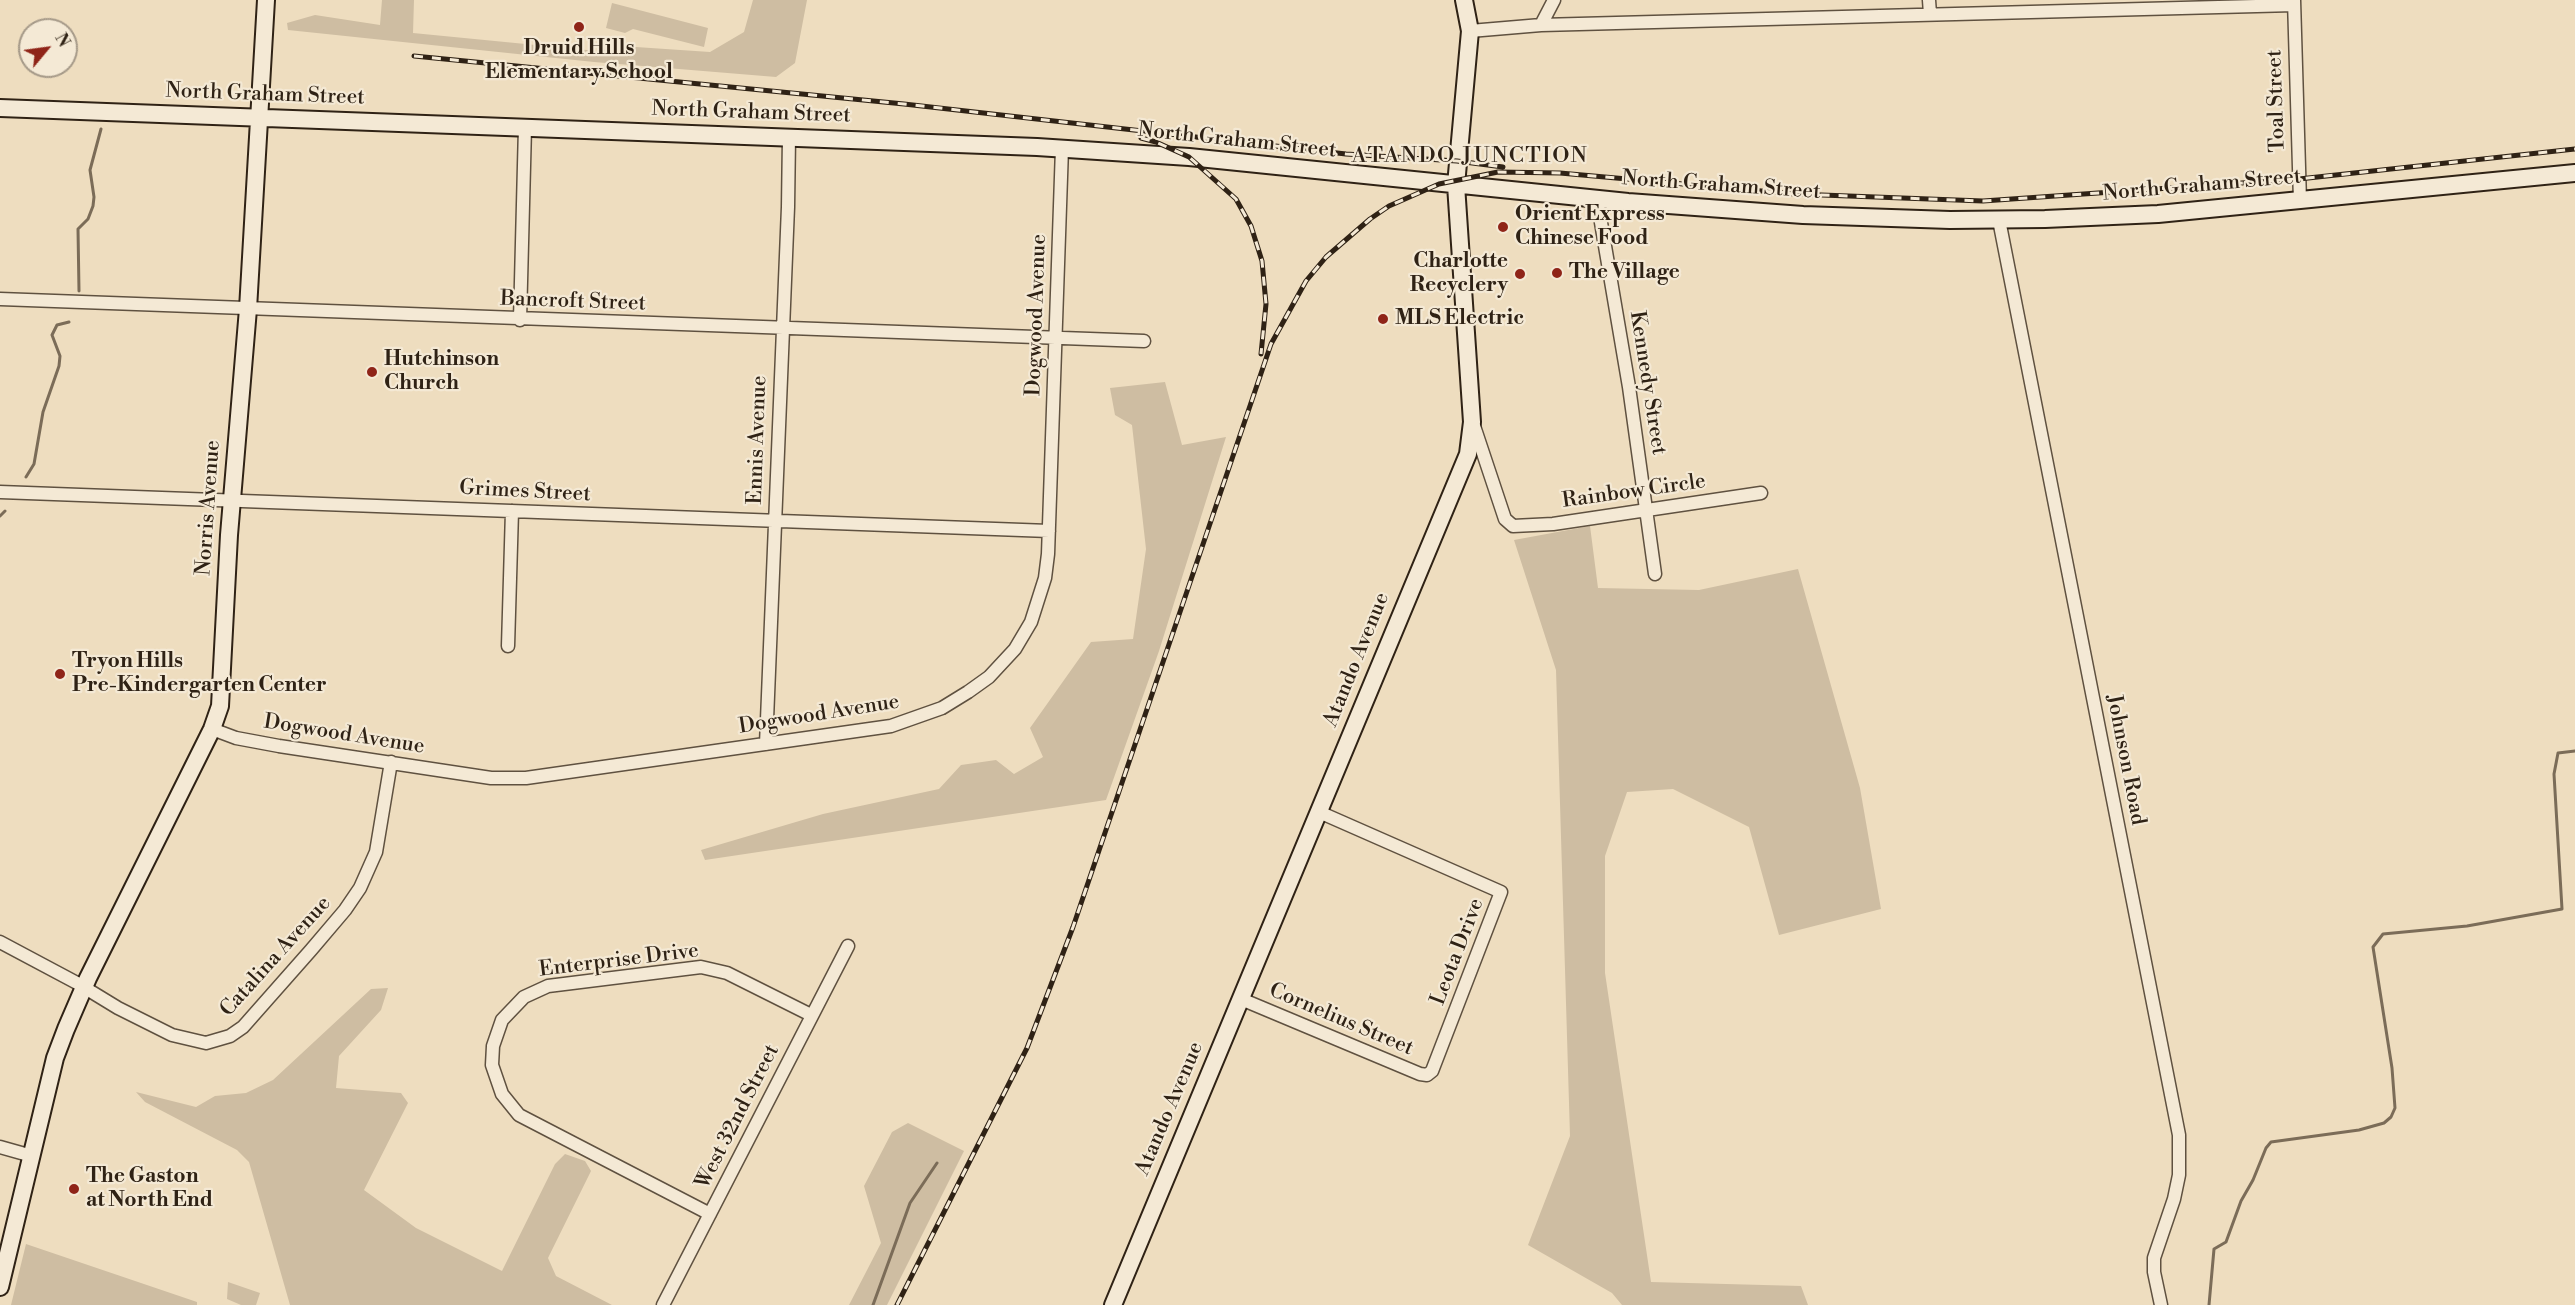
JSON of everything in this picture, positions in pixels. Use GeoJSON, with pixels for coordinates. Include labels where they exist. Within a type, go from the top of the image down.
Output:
{"type":"FeatureCollection","features":[{"type":"Feature","properties":{"kind":"main road","name":"Norris Avenue"},"geometry":{"type":"LineString","coordinates":[[0,1287],[55,1058],[84,988],[212,729],[221,698],[231,501],[248,309],[266,0]]}},
{"type":"Feature","properties":{"kind":"main road","name":"Atando Avenue"},"geometry":{"type":"LineString","coordinates":[[1113,1305],[1463,465],[1471,438],[1472,422],[1456,185],[1470,31],[1464,0]]}},
{"type":"Feature","properties":{"kind":"main road","name":"North Graham Street"},"geometry":{"type":"LineString","coordinates":[[0,108],[1062,148],[1189,157],[1598,199],[1803,215],[1950,220],[2158,214],[2575,173]]}},
{"type":"Feature","properties":{"kind":"street"},"geometry":{"type":"LineString","coordinates":[[1541,25],[1554,0]]}},
{"type":"Feature","properties":{"kind":"street"},"geometry":{"type":"LineString","coordinates":[[1929,0],[1929,14]]}},
{"type":"Feature","properties":{"kind":"street"},"geometry":{"type":"LineString","coordinates":[[1470,31],[1541,25],[2294,2]]}},
{"type":"Feature","properties":{"kind":"street","name":"Toal Street"},"geometry":{"type":"LineString","coordinates":[[2294,2],[2300,201]]}},
{"type":"Feature","properties":{"kind":"street"},"geometry":{"type":"LineString","coordinates":[[520,320],[525,127]]}},
{"type":"Feature","properties":{"kind":"street","name":"Ennis Avenue"},"geometry":{"type":"LineString","coordinates":[[766,744],[789,137]]}},
{"type":"Feature","properties":{"kind":"street","name":"Dogwood Avenue"},"geometry":{"type":"LineString","coordinates":[[212,729],[236,738],[270,744],[491,778],[526,778],[868,730],[916,718],[946,706],[989,677],[1016,649],[1031,622],[1045,578],[1049,531],[1062,148]]}},
{"type":"Feature","properties":{"kind":"street","name":"Kennedy Street"},"geometry":{"type":"LineString","coordinates":[[1598,199],[1656,574]]}},
{"type":"Feature","properties":{"kind":"street","name":"Johnson Road"},"geometry":{"type":"LineString","coordinates":[[1999,220],[2179,1135],[2179,1175],[2154,1258],[2161,1305]]}},
{"type":"Feature","properties":{"kind":"street","name":"Bancroft Street"},"geometry":{"type":"LineString","coordinates":[[0,299],[520,320],[1144,341]]}},
{"type":"Feature","properties":{"kind":"street","name":"Rainbow Circle"},"geometry":{"type":"LineString","coordinates":[[1472,422],[1505,519],[1513,526],[1553,524],[1761,493]]}},
{"type":"Feature","properties":{"kind":"street","name":"Grimes Street"},"geometry":{"type":"LineString","coordinates":[[0,492],[1049,531]]}},
{"type":"Feature","properties":{"kind":"street"},"geometry":{"type":"LineString","coordinates":[[508,646],[512,511]]}},
{"type":"Feature","properties":{"kind":"street","name":"Catalina Avenue"},"geometry":{"type":"LineString","coordinates":[[0,942],[144,1022],[187,1040],[206,1043],[236,1032],[311,951],[360,888],[377,846],[391,762]]}},
{"type":"Feature","properties":{"kind":"street","name":"Leota Drive"},"geometry":{"type":"LineString","coordinates":[[1319,812],[1501,892],[1435,1063],[1427,1075]]}},
{"type":"Feature","properties":{"kind":"street","name":"West 32nd Street"},"geometry":{"type":"LineString","coordinates":[[663,1305],[848,946]]}},
{"type":"Feature","properties":{"kind":"street","name":"Enterprise Drive"},"geometry":{"type":"LineString","coordinates":[[710,1214],[519,1115],[502,1094],[492,1065],[493,1046],[502,1020],[524,997],[548,986],[701,967],[727,973],[811,1015]]}},
{"type":"Feature","properties":{"kind":"street","name":"Cornelius Street"},"geometry":{"type":"LineString","coordinates":[[1241,999],[1427,1075]]}},
{"type":"Feature","properties":{"kind":"street"},"geometry":{"type":"LineString","coordinates":[[0,1147],[32,1156]]}},
{"type":"Feature","properties":{"kind":"shaded area"},"geometry":{"type":"Polygon","coordinates":[[[382,0],[414,0],[413,33],[597,51],[621,46],[710,52],[744,32],[753,0],[807,0],[795,63],[776,77],[594,62],[288,30],[287,23],[315,15],[380,25],[382,0]]]}},
{"type":"Feature","properties":{"kind":"shaded area"},"geometry":{"type":"Polygon","coordinates":[[[612,3],[708,28],[704,47],[633,29],[625,33],[606,28],[612,3]]]}},
{"type":"Feature","properties":{"kind":"shaded area"},"geometry":{"type":"Polygon","coordinates":[[[1165,382],[1182,445],[1226,437],[1159,651],[1106,800],[705,860],[701,850],[823,814],[939,789],[961,765],[996,760],[1014,774],[1043,757],[1030,728],[1091,642],[1133,639],[1146,549],[1132,425],[1115,415],[1110,388],[1165,382]]]}},
{"type":"Feature","properties":{"kind":"shaded area"},"geometry":{"type":"Polygon","coordinates":[[[1590,526],[1598,588],[1699,590],[1798,569],[1860,788],[1881,909],[1779,935],[1749,827],[1673,789],[1627,792],[1605,856],[1605,973],[1651,1282],[1801,1286],[1808,1305],[1622,1305],[1612,1293],[1528,1245],[1570,1136],[1556,670],[1514,540],[1590,526]]]}},
{"type":"Feature","properties":{"kind":"shaded area"},"geometry":{"type":"Polygon","coordinates":[[[388,988],[381,1010],[339,1056],[336,1088],[401,1093],[408,1103],[364,1190],[416,1228],[502,1271],[555,1164],[565,1154],[585,1161],[591,1171],[548,1258],[556,1276],[612,1305],[290,1305],[249,1162],[237,1150],[145,1102],[136,1092],[196,1107],[215,1096],[246,1093],[273,1080],[371,989],[388,988]]]}},
{"type":"Feature","properties":{"kind":"shaded area"},"geometry":{"type":"Polygon","coordinates":[[[908,1123],[964,1151],[887,1305],[849,1305],[881,1243],[864,1186],[892,1132],[908,1123]]]}},
{"type":"Feature","properties":{"kind":"shaded area"},"geometry":{"type":"Polygon","coordinates":[[[26,1244],[197,1302],[197,1305],[11,1305],[26,1244]]]}},
{"type":"Feature","properties":{"kind":"shaded area"},"geometry":{"type":"Polygon","coordinates":[[[228,1282],[260,1293],[256,1305],[241,1305],[227,1299],[228,1282]]]}},
{"type":"Feature","properties":{"kind":"waterway"},"geometry":{"type":"LineString","coordinates":[[79,291],[78,229],[88,219],[93,206],[90,170],[101,129]]}},
{"type":"Feature","properties":{"kind":"waterway"},"geometry":{"type":"LineString","coordinates":[[26,477],[34,464],[43,412],[59,366],[60,356],[52,335],[57,325],[69,322]]}},
{"type":"Feature","properties":{"kind":"waterway"},"geometry":{"type":"LineString","coordinates":[[0,516],[5,511]]}},
{"type":"Feature","properties":{"kind":"waterway"},"geometry":{"type":"LineString","coordinates":[[2209,1305],[2214,1249],[2226,1242],[2241,1201],[2271,1142],[2359,1130],[2384,1123],[2391,1117],[2395,1108],[2392,1068],[2373,947],[2383,934],[2467,926],[2562,909],[2554,774],[2558,753],[2575,751]]}},
{"type":"Feature","properties":{"kind":"waterway"},"geometry":{"type":"LineString","coordinates":[[873,1305],[910,1203],[937,1163]]}},
{"type":"Feature","properties":{"kind":"railway"},"geometry":{"type":"LineString","coordinates":[[414,56],[904,104],[1346,154],[1457,161],[1503,167]]}},
{"type":"Feature","properties":{"kind":"railway"},"geometry":{"type":"LineString","coordinates":[[1141,138],[1156,142],[1189,157],[1236,199],[1251,226],[1262,261],[1266,304],[1261,354]]}},
{"type":"Feature","properties":{"kind":"railway"},"geometry":{"type":"LineString","coordinates":[[897,1305],[1027,1048],[1073,927],[1271,344],[1306,281],[1326,257],[1370,219],[1389,206],[1439,184],[1498,172],[1560,173],[1795,194],[1983,201],[2299,179],[2575,149]]}},
{"type":"Feature","properties":{"kind":"place","name":"Druid Hills Elementary School"},"geometry":{"type":"Point","coordinates":[579,27]}},
{"type":"Feature","properties":{"kind":"place","name":"Orient Express Chinese Food"},"geometry":{"type":"Point","coordinates":[1503,227]}},
{"type":"Feature","properties":{"kind":"place","name":"The Village"},"geometry":{"type":"Point","coordinates":[1557,273]}},
{"type":"Feature","properties":{"kind":"place","name":"Charlotte Recyclery"},"geometry":{"type":"Point","coordinates":[1520,274]}},
{"type":"Feature","properties":{"kind":"place","name":"MLS Electric"},"geometry":{"type":"Point","coordinates":[1383,319]}},
{"type":"Feature","properties":{"kind":"place","name":"Hutchinson Church"},"geometry":{"type":"Point","coordinates":[372,372]}},
{"type":"Feature","properties":{"kind":"place","name":"Tryon Hills Pre-Kindergarten Center"},"geometry":{"type":"Point","coordinates":[60,674]}},
{"type":"Feature","properties":{"kind":"place","name":"The Gaston at North End"},"geometry":{"type":"Point","coordinates":[74,1189]}},
{"type":"Feature","properties":{"kind":"district","name":"ATANDO JUNCTION"},"geometry":{"type":"Point","coordinates":[1470,157]}}]}
